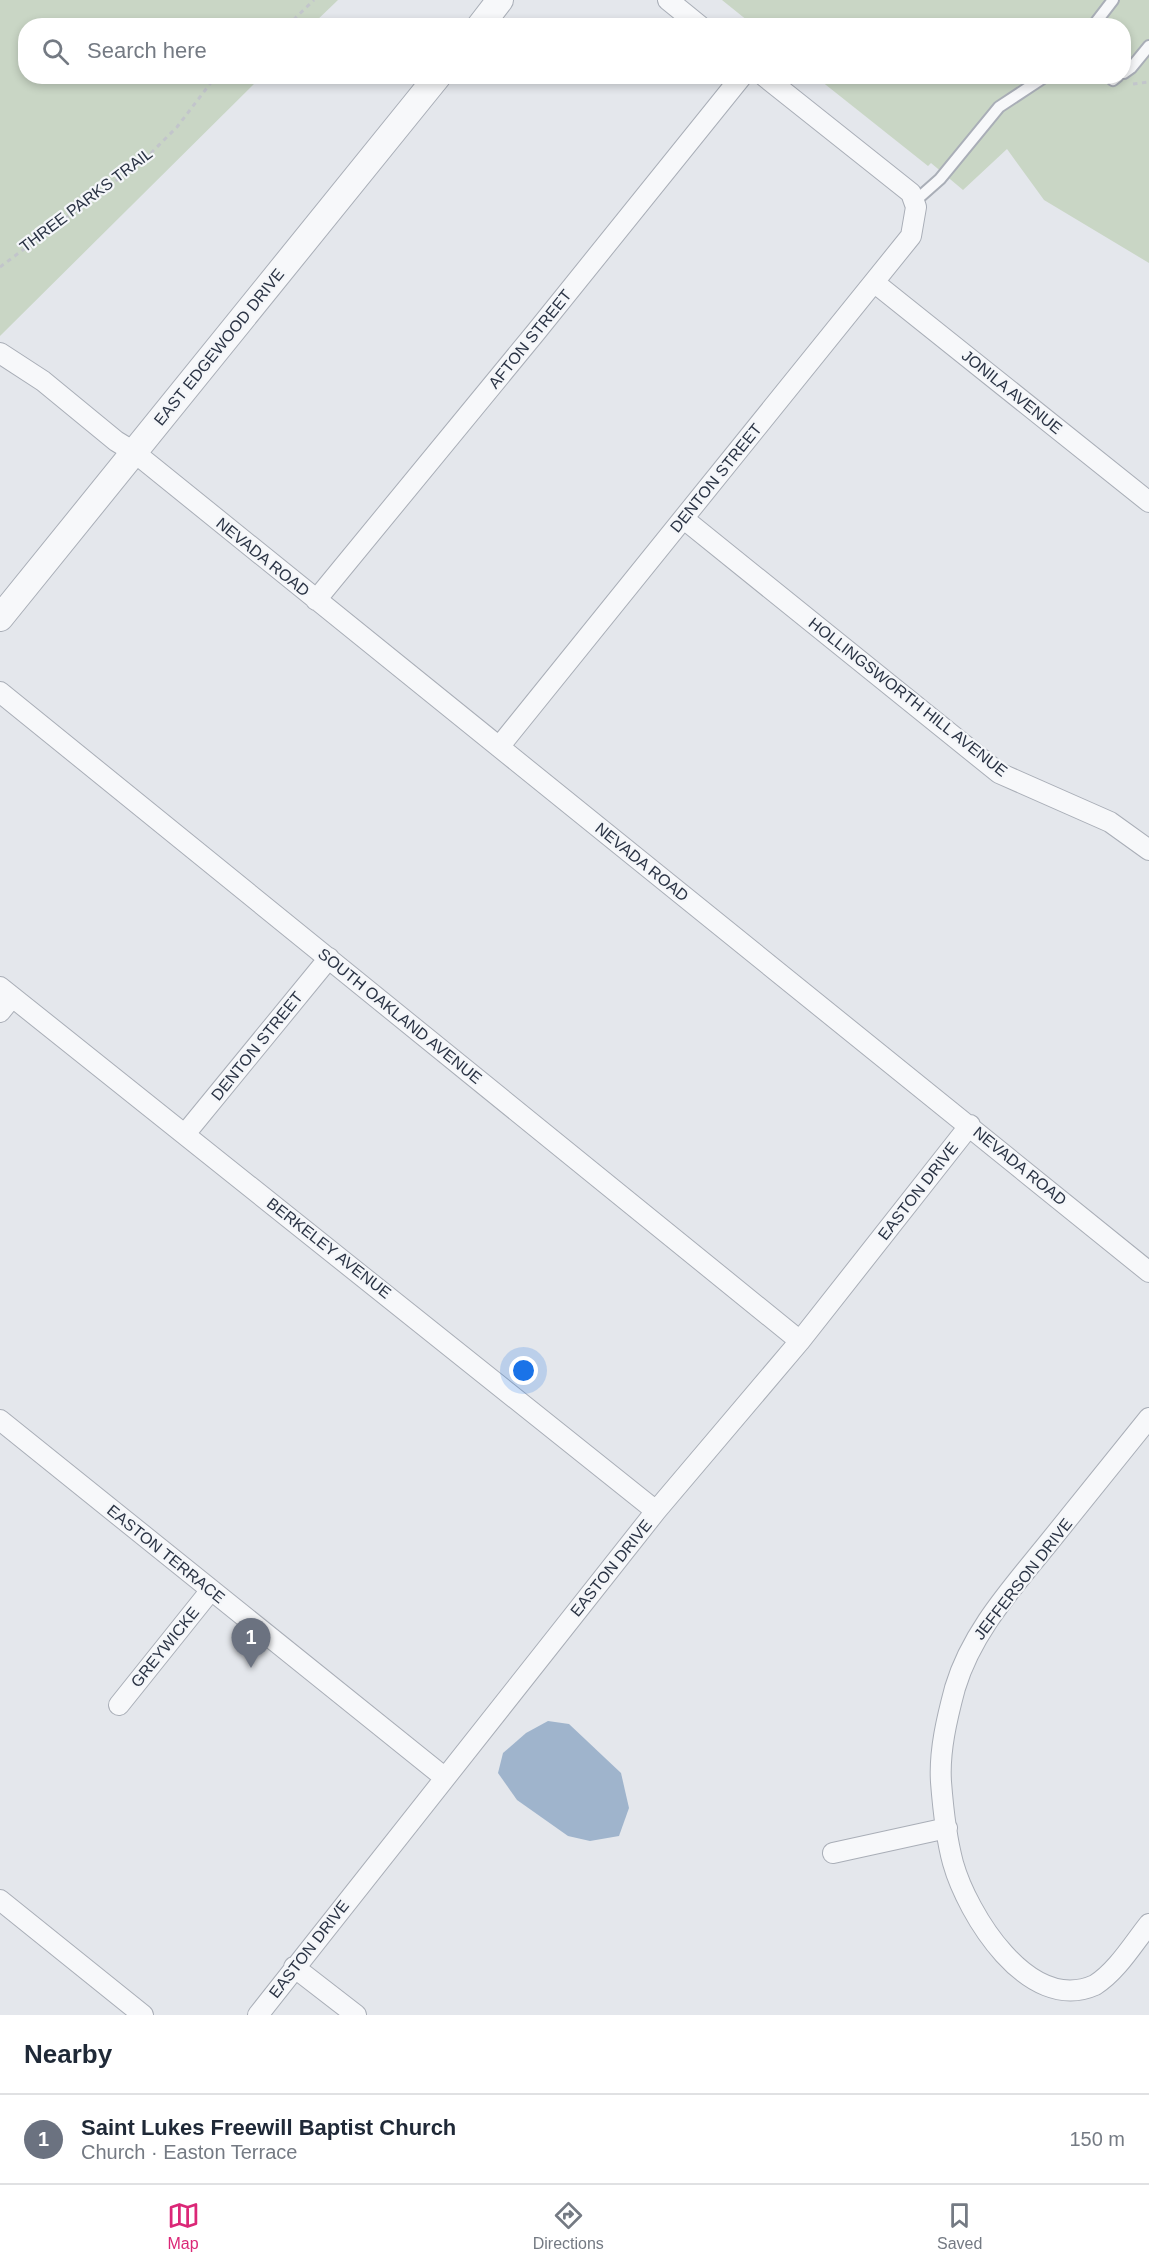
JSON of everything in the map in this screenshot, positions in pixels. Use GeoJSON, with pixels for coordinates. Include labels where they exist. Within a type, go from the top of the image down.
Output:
{"type":"FeatureCollection","features":[{"type":"Feature","properties":{"kind":"street"},"geometry":{"type":"LineString","coordinates":[[486,18],[500,0]]}},
{"type":"Feature","properties":{"kind":"street"},"geometry":{"type":"LineString","coordinates":[[669,0],[690,18]]}},
{"type":"Feature","properties":{"kind":"street","name":"EAST EDGEWOOD DRIVE"},"geometry":{"type":"LineString","coordinates":[[0,618],[432,84]]}},
{"type":"Feature","properties":{"kind":"street","name":"AFTON STREET"},"geometry":{"type":"LineString","coordinates":[[316,600],[736,84]]}},
{"type":"Feature","properties":{"kind":"street"},"geometry":{"type":"LineString","coordinates":[[774,84],[911,193],[914,202]]}},
{"type":"Feature","properties":{"kind":"street","name":"DENTON STREET"},"geometry":{"type":"LineString","coordinates":[[499,747],[875,283],[910,236],[916,207],[914,202]]}},
{"type":"Feature","properties":{"kind":"street","name":"JONILA AVENUE"},"geometry":{"type":"LineString","coordinates":[[875,283],[1149,502]]}},
{"type":"Feature","properties":{"kind":"street","name":"NEVADA ROAD"},"geometry":{"type":"LineString","coordinates":[[0,353],[43,381],[116,441],[134,452],[970,1125],[1149,1272]]}},
{"type":"Feature","properties":{"kind":"street","name":"HOLLINGSWORTH HILL AVENUE"},"geometry":{"type":"LineString","coordinates":[[684,519],[999,772],[1110,822],[1149,850]]}},
{"type":"Feature","properties":{"kind":"street","name":"SOUTH OAKLAND AVENUE"},"geometry":{"type":"LineString","coordinates":[[0,692],[800,1341]]}},
{"type":"Feature","properties":{"kind":"street","name":"DENTON STREET"},"geometry":{"type":"LineString","coordinates":[[185,1134],[329,958]]}},
{"type":"Feature","properties":{"kind":"street"},"geometry":{"type":"LineString","coordinates":[[0,1012],[6,992]]}},
{"type":"Feature","properties":{"kind":"street","name":"BERKELEY AVENUE"},"geometry":{"type":"LineString","coordinates":[[6,992],[656,1511]]}},
{"type":"Feature","properties":{"kind":"street","name":"EASTON DRIVE"},"geometry":{"type":"LineString","coordinates":[[258,2015],[656,1511],[800,1341],[970,1125]]}},
{"type":"Feature","properties":{"kind":"street","name":"JEFFERSON DRIVE"},"geometry":{"type":"LineString","coordinates":[[1149,1418],[999,1604],[975,1639],[956,1686],[946,1724],[941,1780],[953,1863],[976,1916],[1007,1964],[1026,1981],[1049,1990],[1072,1992],[1094,1985],[1111,1971],[1149,1924]]}},
{"type":"Feature","properties":{"kind":"street","name":"EASTON TERRACE"},"geometry":{"type":"LineString","coordinates":[[0,1420],[444,1777]]}},
{"type":"Feature","properties":{"kind":"street","name":"GREYWICKE"},"geometry":{"type":"LineString","coordinates":[[119,1705],[211,1590]]}},
{"type":"Feature","properties":{"kind":"street"},"geometry":{"type":"LineString","coordinates":[[833,1852],[947,1828]]}},
{"type":"Feature","properties":{"kind":"street"},"geometry":{"type":"LineString","coordinates":[[0,1900],[143,2015]]}},
{"type":"Feature","properties":{"kind":"street"},"geometry":{"type":"LineString","coordinates":[[294,1967],[356,2015]]}},
{"type":"Feature","properties":{"kind":"lane"},"geometry":{"type":"LineString","coordinates":[[1099,18],[1113,0]]}},
{"type":"Feature","properties":{"kind":"lane"},"geometry":{"type":"LineString","coordinates":[[1131,68],[1149,46]]}},
{"type":"Feature","properties":{"kind":"lane"},"geometry":{"type":"LineString","coordinates":[[914,202],[940,179],[999,107],[1034,84]]}},
{"type":"Feature","properties":{"kind":"path"},"geometry":{"type":"LineString","coordinates":[[295,18],[314,0]]}},
{"type":"Feature","properties":{"kind":"path","name":"THREE PARKS TRAIL"},"geometry":{"type":"LineString","coordinates":[[0,267],[145,159],[177,127],[210,84]]}},
{"type":"Feature","properties":{"kind":"green space"},"geometry":{"type":"Polygon","coordinates":[[[0,0],[338,0],[319,18],[18,18],[18,84],[254,84],[0,336],[0,0]]]}},
{"type":"Feature","properties":{"kind":"green space"},"geometry":{"type":"Polygon","coordinates":[[[722,0],[1149,0],[1149,263],[1044,200],[1007,149],[963,190],[931,163],[928,166],[825,84],[1131,84],[1131,18],[744,18],[722,0]]]}},
{"type":"Feature","properties":{"kind":"water"},"geometry":{"type":"Polygon","coordinates":[[[548,1721],[569,1724],[621,1773],[629,1808],[619,1836],[590,1841],[568,1836],[517,1800],[498,1773],[503,1753],[526,1733],[548,1721]]]}},
{"type":"Feature","properties":{"kind":"place","name":"Saint Lukes Freewill Baptist Church"},"geometry":{"type":"Point","coordinates":[251,1668]}}]}
